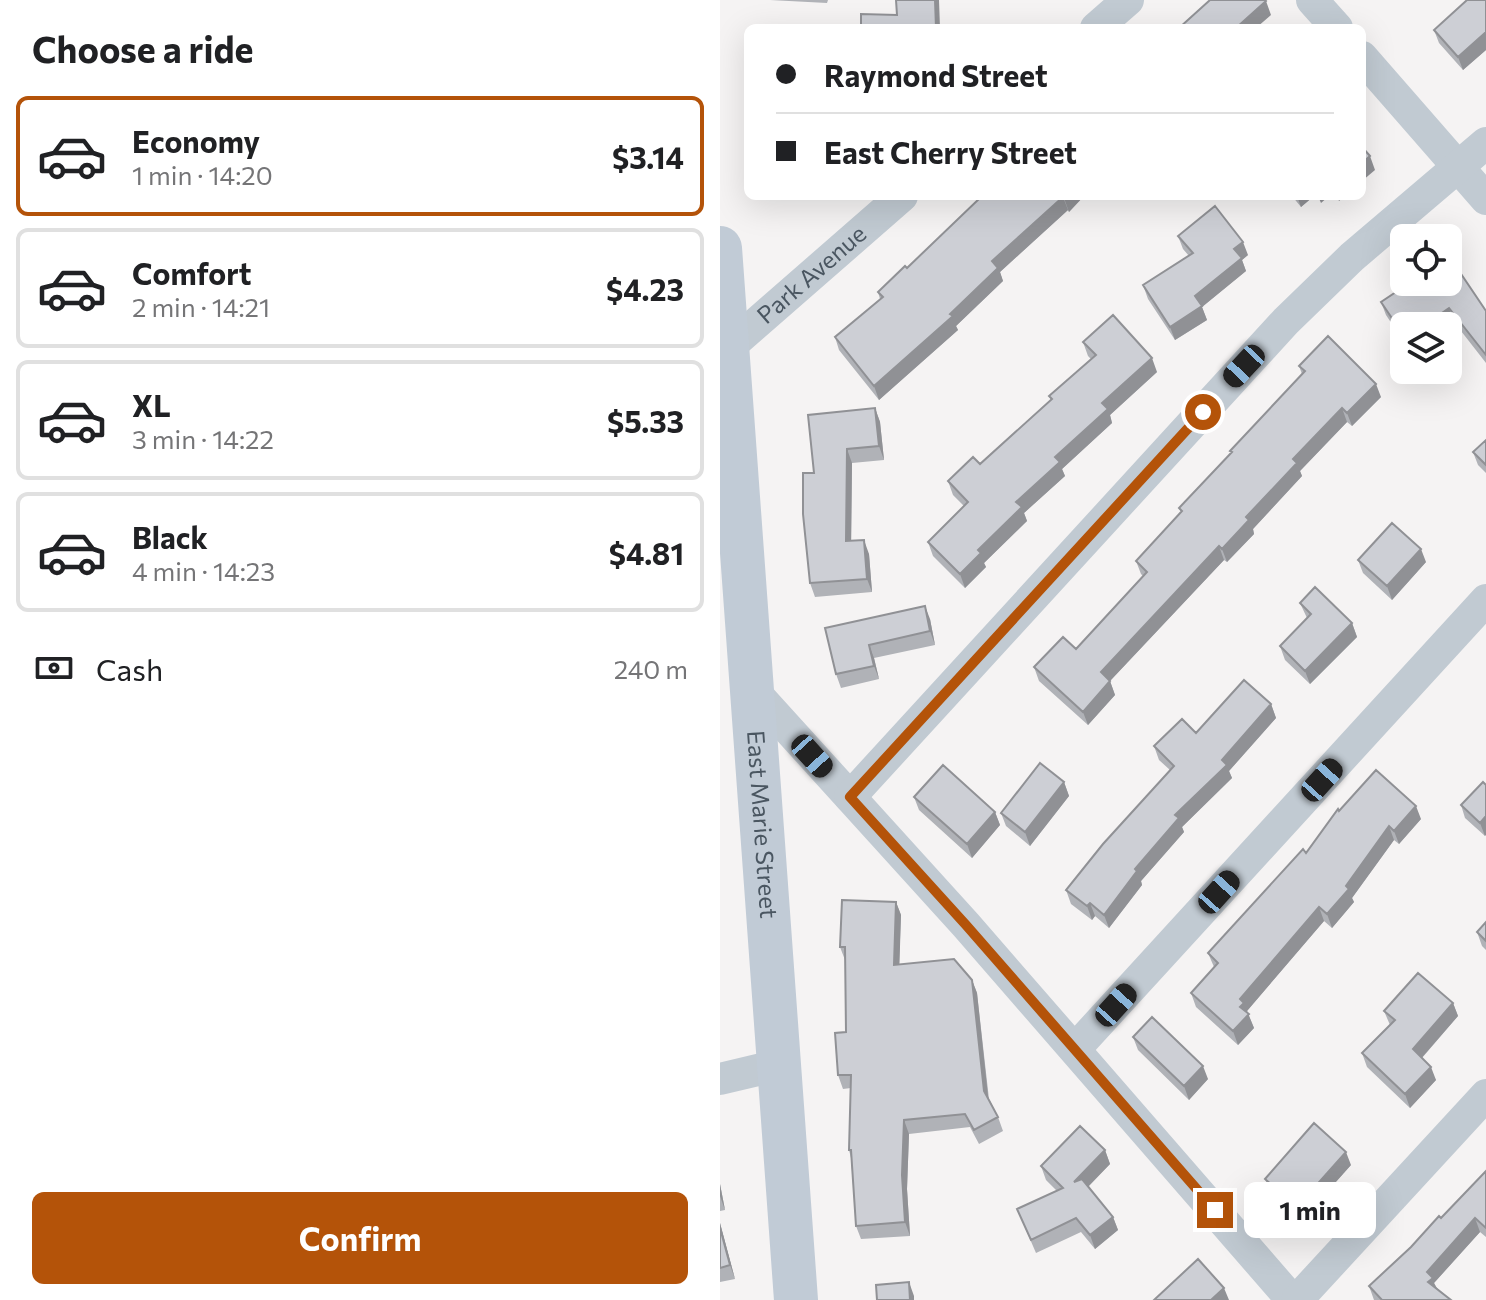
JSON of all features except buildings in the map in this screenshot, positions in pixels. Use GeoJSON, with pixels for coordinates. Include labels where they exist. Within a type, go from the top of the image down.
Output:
{"type":"FeatureCollection","features":[{"type":"Feature","properties":{"kind":"main road","name":"East Marie Street"},"geometry":{"type":"LineString","coordinates":[[720,248],[723,352],[796,1300]]}},
{"type":"Feature","properties":{"kind":"street"},"geometry":{"type":"LineString","coordinates":[[1093,0],[1095,24]]}},
{"type":"Feature","properties":{"kind":"street"},"geometry":{"type":"LineString","coordinates":[[1100,24],[1128,0]]}},
{"type":"Feature","properties":{"kind":"street"},"geometry":{"type":"LineString","coordinates":[[1312,0],[1333,24]]}},
{"type":"Feature","properties":{"kind":"street"},"geometry":{"type":"LineString","coordinates":[[1366,62],[1486,199]]}},
{"type":"Feature","properties":{"kind":"street"},"geometry":{"type":"LineString","coordinates":[[850,797],[1286,321],[1352,257],[1486,143]]}},
{"type":"Feature","properties":{"kind":"street","name":"Park Avenue"},"geometry":{"type":"LineString","coordinates":[[723,352],[897,200]]}},
{"type":"Feature","properties":{"kind":"street"},"geometry":{"type":"LineString","coordinates":[[1075,1049],[1486,600]]}},
{"type":"Feature","properties":{"kind":"street"},"geometry":{"type":"LineString","coordinates":[[751,688],[1295,1300],[1486,1095]]}},
{"type":"Feature","properties":{"kind":"street"},"geometry":{"type":"LineString","coordinates":[[720,1079],[779,1065]]}},
{"type":"Feature","properties":{"kind":"route"},"geometry":{"type":"LineString","coordinates":[[1203,412],[850,797],[1215,1210]]}}]}
